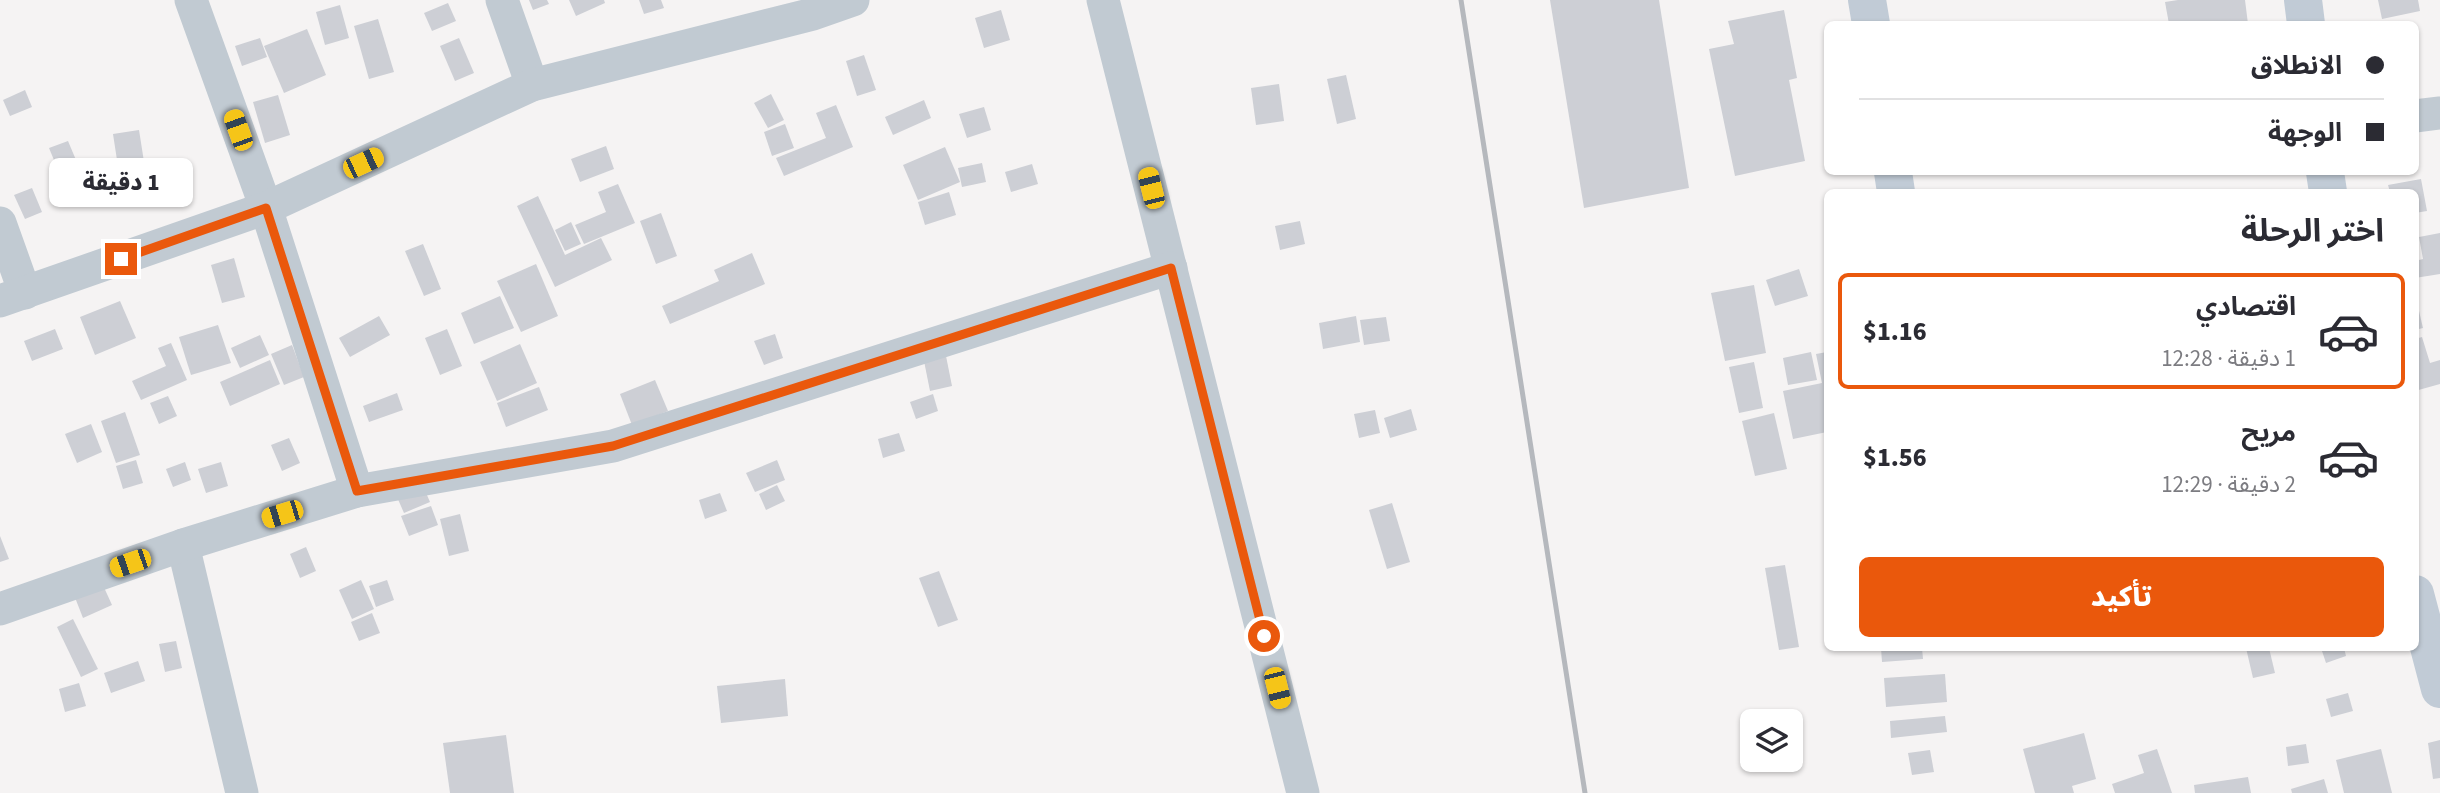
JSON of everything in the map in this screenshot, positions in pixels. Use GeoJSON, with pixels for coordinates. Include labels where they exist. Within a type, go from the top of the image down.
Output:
{"type":"FeatureCollection","features":[{"type":"Feature","properties":{"kind":"street"},"geometry":{"type":"LineString","coordinates":[[191,0],[266,208],[357,491]]}},
{"type":"Feature","properties":{"kind":"street"},"geometry":{"type":"LineString","coordinates":[[502,0],[532,85]]}},
{"type":"Feature","properties":{"kind":"street"},"geometry":{"type":"LineString","coordinates":[[0,223],[12,297],[266,208],[532,85],[811,7],[853,0]]}},
{"type":"Feature","properties":{"kind":"street"},"geometry":{"type":"LineString","coordinates":[[1103,0],[1303,793]]}},
{"type":"Feature","properties":{"kind":"street"},"geometry":{"type":"LineString","coordinates":[[1867,0],[1870,21]]}},
{"type":"Feature","properties":{"kind":"street"},"geometry":{"type":"LineString","coordinates":[[2303,0],[2306,21]]}},
{"type":"Feature","properties":{"kind":"street"},"geometry":{"type":"LineString","coordinates":[[2419,116],[2440,113]]}},
{"type":"Feature","properties":{"kind":"street"},"geometry":{"type":"LineString","coordinates":[[0,608],[183,545],[357,491],[613,446],[1171,268]]}},
{"type":"Feature","properties":{"kind":"street"},"geometry":{"type":"LineString","coordinates":[[183,545],[242,793]]}},
{"type":"Feature","properties":{"kind":"street"},"geometry":{"type":"LineString","coordinates":[[2419,608],[2440,688]]}},
{"type":"Feature","properties":{"kind":"building"},"geometry":{"type":"Polygon","coordinates":[[[529,0],[547,0],[549,4],[533,10],[529,0]]]}},
{"type":"Feature","properties":{"kind":"building"},"geometry":{"type":"Polygon","coordinates":[[[569,0],[604,0],[605,3],[576,16],[569,0]]]}},
{"type":"Feature","properties":{"kind":"building"},"geometry":{"type":"Polygon","coordinates":[[[639,0],[661,0],[664,8],[644,14],[639,0]]]}},
{"type":"Feature","properties":{"kind":"building"},"geometry":{"type":"Polygon","coordinates":[[[1550,0],[1659,0],[1689,188],[1584,208],[1550,0]]]}},
{"type":"Feature","properties":{"kind":"building"},"geometry":{"type":"Polygon","coordinates":[[[2245,0],[2248,21],[2168,21],[2165,2],[2245,0]]]}},
{"type":"Feature","properties":{"kind":"building"},"geometry":{"type":"Polygon","coordinates":[[[2378,0],[2418,0],[2420,11],[2382,19],[2378,0]]]}},
{"type":"Feature","properties":{"kind":"building"},"geometry":{"type":"Polygon","coordinates":[[[448,3],[456,21],[432,31],[424,13],[448,3]]]}},
{"type":"Feature","properties":{"kind":"building"},"geometry":{"type":"Polygon","coordinates":[[[340,5],[349,38],[325,45],[316,12],[340,5]]]}},
{"type":"Feature","properties":{"kind":"building"},"geometry":{"type":"Polygon","coordinates":[[[1001,10],[1010,40],[984,48],[975,18],[1001,10]]]}},
{"type":"Feature","properties":{"kind":"building"},"geometry":{"type":"Polygon","coordinates":[[[1784,10],[1797,78],[1789,80],[1805,161],[1735,176],[1709,49],[1734,44],[1728,21],[1784,10]]]}},
{"type":"Feature","properties":{"kind":"building"},"geometry":{"type":"Polygon","coordinates":[[[378,19],[394,72],[369,79],[354,26],[378,19]]]}},
{"type":"Feature","properties":{"kind":"building"},"geometry":{"type":"Polygon","coordinates":[[[307,29],[326,75],[284,93],[264,46],[307,29]]]}},
{"type":"Feature","properties":{"kind":"building"},"geometry":{"type":"Polygon","coordinates":[[[260,38],[267,57],[242,66],[235,46],[260,38]]]}},
{"type":"Feature","properties":{"kind":"building"},"geometry":{"type":"Polygon","coordinates":[[[459,38],[474,73],[455,81],[440,46],[459,38]]]}},
{"type":"Feature","properties":{"kind":"building"},"geometry":{"type":"Polygon","coordinates":[[[864,55],[876,90],[857,96],[846,61],[864,55]]]}},
{"type":"Feature","properties":{"kind":"building"},"geometry":{"type":"Polygon","coordinates":[[[1346,75],[1356,119],[1337,124],[1327,79],[1346,75]]]}},
{"type":"Feature","properties":{"kind":"building"},"geometry":{"type":"Polygon","coordinates":[[[1279,84],[1284,121],[1256,125],[1251,88],[1279,84]]]}},
{"type":"Feature","properties":{"kind":"building"},"geometry":{"type":"Polygon","coordinates":[[[25,90],[32,107],[10,116],[3,100],[25,90]]]}},
{"type":"Feature","properties":{"kind":"building"},"geometry":{"type":"Polygon","coordinates":[[[771,94],[784,120],[768,128],[754,103],[771,94]]]}},
{"type":"Feature","properties":{"kind":"building"},"geometry":{"type":"Polygon","coordinates":[[[278,95],[290,135],[265,143],[253,102],[278,95]]]}},
{"type":"Feature","properties":{"kind":"building"},"geometry":{"type":"Polygon","coordinates":[[[924,100],[931,118],[893,135],[885,117],[924,100]]]}},
{"type":"Feature","properties":{"kind":"building"},"geometry":{"type":"Polygon","coordinates":[[[836,105],[853,147],[784,176],[776,158],[826,138],[816,113],[836,105]]]}},
{"type":"Feature","properties":{"kind":"building"},"geometry":{"type":"Polygon","coordinates":[[[984,107],[991,130],[967,138],[959,114],[984,107]]]}},
{"type":"Feature","properties":{"kind":"building"},"geometry":{"type":"Polygon","coordinates":[[[785,124],[794,148],[772,156],[764,132],[785,124]]]}},
{"type":"Feature","properties":{"kind":"building"},"geometry":{"type":"Polygon","coordinates":[[[139,130],[147,181],[121,186],[113,134],[139,130]]]}},
{"type":"Feature","properties":{"kind":"building"},"geometry":{"type":"Polygon","coordinates":[[[68,141],[92,198],[73,206],[49,148],[68,141]]]}},
{"type":"Feature","properties":{"kind":"building"},"geometry":{"type":"Polygon","coordinates":[[[606,146],[614,169],[580,182],[571,159],[606,146]]]}},
{"type":"Feature","properties":{"kind":"building"},"geometry":{"type":"Polygon","coordinates":[[[945,147],[960,182],[918,200],[903,165],[945,147]]]}},
{"type":"Feature","properties":{"kind":"building"},"geometry":{"type":"Polygon","coordinates":[[[982,163],[986,182],[962,187],[958,168],[982,163]]]}},
{"type":"Feature","properties":{"kind":"building"},"geometry":{"type":"Polygon","coordinates":[[[1032,164],[1038,184],[1011,192],[1005,172],[1032,164]]]}},
{"type":"Feature","properties":{"kind":"building"},"geometry":{"type":"Polygon","coordinates":[[[2421,179],[2427,211],[2419,212],[2419,189],[2389,189],[2388,185],[2421,179]]]}},
{"type":"Feature","properties":{"kind":"building"},"geometry":{"type":"Polygon","coordinates":[[[618,184],[635,223],[584,244],[575,225],[606,212],[598,192],[618,184]]]}},
{"type":"Feature","properties":{"kind":"building"},"geometry":{"type":"Polygon","coordinates":[[[32,188],[42,212],[25,219],[14,195],[32,188]]]}},
{"type":"Feature","properties":{"kind":"building"},"geometry":{"type":"Polygon","coordinates":[[[949,192],[956,215],[925,225],[918,202],[949,192]]]}},
{"type":"Feature","properties":{"kind":"building"},"geometry":{"type":"Polygon","coordinates":[[[538,196],[565,255],[601,238],[612,260],[555,287],[517,206],[538,196]]]}},
{"type":"Feature","properties":{"kind":"building"},"geometry":{"type":"Polygon","coordinates":[[[661,213],[677,256],[656,264],[640,221],[661,213]]]}},
{"type":"Feature","properties":{"kind":"building"},"geometry":{"type":"Polygon","coordinates":[[[1300,221],[1305,244],[1280,250],[1275,226],[1300,221]]]}},
{"type":"Feature","properties":{"kind":"building"},"geometry":{"type":"Polygon","coordinates":[[[571,222],[581,244],[565,251],[555,230],[571,222]]]}},
{"type":"Feature","properties":{"kind":"building"},"geometry":{"type":"Polygon","coordinates":[[[2440,233],[2440,274],[2419,277],[2419,260],[2423,259],[2419,237],[2440,233]]]}},
{"type":"Feature","properties":{"kind":"building"},"geometry":{"type":"Polygon","coordinates":[[[423,244],[441,289],[424,296],[405,251],[423,244]]]}},
{"type":"Feature","properties":{"kind":"building"},"geometry":{"type":"Polygon","coordinates":[[[752,253],[765,284],[670,324],[662,306],[719,281],[714,270],[752,253]]]}},
{"type":"Feature","properties":{"kind":"building"},"geometry":{"type":"Polygon","coordinates":[[[234,258],[245,297],[222,303],[211,265],[234,258]]]}},
{"type":"Feature","properties":{"kind":"building"},"geometry":{"type":"Polygon","coordinates":[[[536,264],[558,316],[521,332],[497,281],[536,264]]]}},
{"type":"Feature","properties":{"kind":"building"},"geometry":{"type":"Polygon","coordinates":[[[1799,269],[1808,296],[1775,306],[1766,280],[1799,269]]]}},
{"type":"Feature","properties":{"kind":"building"},"geometry":{"type":"Polygon","coordinates":[[[1754,285],[1766,353],[1725,361],[1711,293],[1754,285]]]}},
{"type":"Feature","properties":{"kind":"building"},"geometry":{"type":"Polygon","coordinates":[[[500,296],[514,328],[474,344],[461,313],[500,296]]]}},
{"type":"Feature","properties":{"kind":"building"},"geometry":{"type":"Polygon","coordinates":[[[120,301],[136,338],[95,355],[80,317],[120,301]]]}},
{"type":"Feature","properties":{"kind":"building"},"geometry":{"type":"Polygon","coordinates":[[[2419,311],[2423,328],[2419,329],[2419,311]]]}},
{"type":"Feature","properties":{"kind":"building"},"geometry":{"type":"Polygon","coordinates":[[[379,316],[390,335],[350,357],[339,338],[379,316]]]}},
{"type":"Feature","properties":{"kind":"building"},"geometry":{"type":"Polygon","coordinates":[[[1356,316],[1360,342],[1323,349],[1319,323],[1356,316]]]}},
{"type":"Feature","properties":{"kind":"building"},"geometry":{"type":"Polygon","coordinates":[[[1386,317],[1390,341],[1364,345],[1360,320],[1386,317]]]}},
{"type":"Feature","properties":{"kind":"building"},"geometry":{"type":"Polygon","coordinates":[[[218,325],[231,363],[191,375],[179,337],[218,325]]]}},
{"type":"Feature","properties":{"kind":"building"},"geometry":{"type":"Polygon","coordinates":[[[55,329],[63,349],[32,361],[24,341],[55,329]]]}},
{"type":"Feature","properties":{"kind":"building"},"geometry":{"type":"Polygon","coordinates":[[[447,329],[462,366],[440,375],[425,338],[447,329]]]}},
{"type":"Feature","properties":{"kind":"building"},"geometry":{"type":"Polygon","coordinates":[[[775,334],[783,358],[764,365],[754,341],[775,334]]]}},
{"type":"Feature","properties":{"kind":"building"},"geometry":{"type":"Polygon","coordinates":[[[260,335],[269,355],[240,368],[231,348],[260,335]]]}},
{"type":"Feature","properties":{"kind":"building"},"geometry":{"type":"Polygon","coordinates":[[[2422,337],[2430,363],[2440,360],[2440,384],[2419,390],[2419,338],[2422,337]]]}},
{"type":"Feature","properties":{"kind":"building"},"geometry":{"type":"Polygon","coordinates":[[[171,343],[187,380],[141,400],[132,381],[166,366],[158,348],[171,343]]]}},
{"type":"Feature","properties":{"kind":"building"},"geometry":{"type":"Polygon","coordinates":[[[520,344],[537,383],[497,401],[480,362],[520,344]]]}},
{"type":"Feature","properties":{"kind":"building"},"geometry":{"type":"Polygon","coordinates":[[[292,345],[304,377],[284,385],[271,354],[292,345]]]}},
{"type":"Feature","properties":{"kind":"building"},"geometry":{"type":"Polygon","coordinates":[[[1811,352],[1817,380],[1788,385],[1783,358],[1811,352]]]}},
{"type":"Feature","properties":{"kind":"building"},"geometry":{"type":"Polygon","coordinates":[[[1824,353],[1824,433],[1793,439],[1783,391],[1822,383],[1816,354],[1824,353]]]}},
{"type":"Feature","properties":{"kind":"building"},"geometry":{"type":"Polygon","coordinates":[[[946,356],[952,386],[930,391],[924,361],[946,356]]]}},
{"type":"Feature","properties":{"kind":"building"},"geometry":{"type":"Polygon","coordinates":[[[270,360],[280,384],[230,406],[220,382],[270,360]]]}},
{"type":"Feature","properties":{"kind":"building"},"geometry":{"type":"Polygon","coordinates":[[[1754,362],[1763,408],[1739,413],[1729,367],[1754,362]]]}},
{"type":"Feature","properties":{"kind":"building"},"geometry":{"type":"Polygon","coordinates":[[[655,380],[668,411],[632,425],[620,394],[655,380]]]}},
{"type":"Feature","properties":{"kind":"building"},"geometry":{"type":"Polygon","coordinates":[[[539,387],[548,410],[506,427],[497,403],[539,387]]]}},
{"type":"Feature","properties":{"kind":"building"},"geometry":{"type":"Polygon","coordinates":[[[397,393],[403,410],[369,422],[363,406],[397,393]]]}},
{"type":"Feature","properties":{"kind":"building"},"geometry":{"type":"Polygon","coordinates":[[[933,394],[938,411],[916,419],[910,402],[933,394]]]}},
{"type":"Feature","properties":{"kind":"building"},"geometry":{"type":"Polygon","coordinates":[[[168,396],[177,416],[159,424],[150,403],[168,396]]]}},
{"type":"Feature","properties":{"kind":"building"},"geometry":{"type":"Polygon","coordinates":[[[1411,409],[1417,430],[1390,438],[1384,418],[1411,409]]]}},
{"type":"Feature","properties":{"kind":"building"},"geometry":{"type":"Polygon","coordinates":[[[1375,410],[1380,433],[1359,438],[1354,414],[1375,410]]]}},
{"type":"Feature","properties":{"kind":"building"},"geometry":{"type":"Polygon","coordinates":[[[125,412],[140,455],[116,463],[101,421],[125,412]]]}},
{"type":"Feature","properties":{"kind":"building"},"geometry":{"type":"Polygon","coordinates":[[[1774,413],[1787,469],[1755,476],[1742,421],[1774,413]]]}},
{"type":"Feature","properties":{"kind":"building"},"geometry":{"type":"Polygon","coordinates":[[[91,424],[102,452],[77,463],[65,434],[91,424]]]}},
{"type":"Feature","properties":{"kind":"building"},"geometry":{"type":"Polygon","coordinates":[[[899,433],[905,451],[883,458],[878,439],[899,433]]]}},
{"type":"Feature","properties":{"kind":"building"},"geometry":{"type":"Polygon","coordinates":[[[289,438],[300,463],[282,471],[271,445],[289,438]]]}},
{"type":"Feature","properties":{"kind":"building"},"geometry":{"type":"Polygon","coordinates":[[[136,460],[143,483],[123,489],[116,466],[136,460]]]}},
{"type":"Feature","properties":{"kind":"building"},"geometry":{"type":"Polygon","coordinates":[[[777,460],[785,480],[755,492],[746,473],[777,460]]]}},
{"type":"Feature","properties":{"kind":"building"},"geometry":{"type":"Polygon","coordinates":[[[185,462],[191,480],[173,487],[166,469],[185,462]]]}},
{"type":"Feature","properties":{"kind":"building"},"geometry":{"type":"Polygon","coordinates":[[[221,462],[228,486],[206,493],[198,469],[221,462]]]}},
{"type":"Feature","properties":{"kind":"building"},"geometry":{"type":"Polygon","coordinates":[[[777,485],[785,501],[766,510],[759,494],[777,485]]]}},
{"type":"Feature","properties":{"kind":"building"},"geometry":{"type":"Polygon","coordinates":[[[423,486],[430,502],[404,513],[397,497],[423,486]]]}},
{"type":"Feature","properties":{"kind":"building"},"geometry":{"type":"Polygon","coordinates":[[[720,493],[727,511],[705,519],[699,500],[720,493]]]}},
{"type":"Feature","properties":{"kind":"building"},"geometry":{"type":"Polygon","coordinates":[[[1392,503],[1410,562],[1387,569],[1369,510],[1392,503]]]}},
{"type":"Feature","properties":{"kind":"building"},"geometry":{"type":"Polygon","coordinates":[[[431,506],[438,525],[409,536],[401,516],[431,506]]]}},
{"type":"Feature","properties":{"kind":"building"},"geometry":{"type":"Polygon","coordinates":[[[460,514],[469,551],[449,556],[440,519],[460,514]]]}},
{"type":"Feature","properties":{"kind":"building"},"geometry":{"type":"Polygon","coordinates":[[[0,536],[9,559],[0,562],[0,536]]]}},
{"type":"Feature","properties":{"kind":"building"},"geometry":{"type":"Polygon","coordinates":[[[306,547],[316,571],[300,578],[290,554],[306,547]]]}},
{"type":"Feature","properties":{"kind":"building"},"geometry":{"type":"Polygon","coordinates":[[[1785,565],[1799,647],[1779,650],[1765,568],[1785,565]]]}},
{"type":"Feature","properties":{"kind":"building"},"geometry":{"type":"Polygon","coordinates":[[[939,571],[958,620],[938,627],[919,578],[939,571]]]}},
{"type":"Feature","properties":{"kind":"building"},"geometry":{"type":"Polygon","coordinates":[[[361,580],[374,609],[352,619],[339,590],[361,580]]]}},
{"type":"Feature","properties":{"kind":"building"},"geometry":{"type":"Polygon","coordinates":[[[387,580],[394,600],[376,607],[369,586],[387,580]]]}},
{"type":"Feature","properties":{"kind":"building"},"geometry":{"type":"Polygon","coordinates":[[[102,583],[112,605],[83,618],[74,595],[102,583]]]}},
{"type":"Feature","properties":{"kind":"building"},"geometry":{"type":"Polygon","coordinates":[[[372,613],[380,633],[359,641],[351,622],[372,613]]]}},
{"type":"Feature","properties":{"kind":"building"},"geometry":{"type":"Polygon","coordinates":[[[73,619],[98,669],[81,677],[57,627],[73,619]]]}},
{"type":"Feature","properties":{"kind":"building"},"geometry":{"type":"Polygon","coordinates":[[[176,641],[182,668],[165,672],[159,644],[176,641]]]}},
{"type":"Feature","properties":{"kind":"building"},"geometry":{"type":"Polygon","coordinates":[[[1881,651],[1922,651],[1923,659],[1882,662],[1881,651]]]}},
{"type":"Feature","properties":{"kind":"building"},"geometry":{"type":"Polygon","coordinates":[[[2247,651],[2270,651],[2275,673],[2253,678],[2247,651]]]}},
{"type":"Feature","properties":{"kind":"building"},"geometry":{"type":"Polygon","coordinates":[[[2322,651],[2345,651],[2346,656],[2326,663],[2322,651]]]}},
{"type":"Feature","properties":{"kind":"building"},"geometry":{"type":"Polygon","coordinates":[[[138,661],[145,681],[111,693],[104,673],[138,661]]]}},
{"type":"Feature","properties":{"kind":"building"},"geometry":{"type":"Polygon","coordinates":[[[1945,674],[1947,702],[1886,707],[1884,678],[1945,674]]]}},
{"type":"Feature","properties":{"kind":"building"},"geometry":{"type":"Polygon","coordinates":[[[785,679],[788,716],[721,723],[717,686],[785,679]]]}},
{"type":"Feature","properties":{"kind":"building"},"geometry":{"type":"Polygon","coordinates":[[[79,683],[86,706],[65,712],[59,689],[79,683]]]}},
{"type":"Feature","properties":{"kind":"building"},"geometry":{"type":"Polygon","coordinates":[[[2348,693],[2353,711],[2331,717],[2326,699],[2348,693]]]}},
{"type":"Feature","properties":{"kind":"building"},"geometry":{"type":"Polygon","coordinates":[[[1945,716],[1947,732],[1891,738],[1890,721],[1945,716]]]}},
{"type":"Feature","properties":{"kind":"building"},"geometry":{"type":"Polygon","coordinates":[[[2084,733],[2096,779],[2072,786],[2074,793],[2035,793],[2023,749],[2084,733]]]}},
{"type":"Feature","properties":{"kind":"building"},"geometry":{"type":"Polygon","coordinates":[[[506,735],[514,793],[450,793],[443,743],[506,735]]]}},
{"type":"Feature","properties":{"kind":"building"},"geometry":{"type":"Polygon","coordinates":[[[2440,740],[2440,778],[2433,779],[2428,743],[2440,740]]]}},
{"type":"Feature","properties":{"kind":"building"},"geometry":{"type":"Polygon","coordinates":[[[2306,744],[2309,763],[2288,766],[2286,747],[2306,744]]]}},
{"type":"Feature","properties":{"kind":"building"},"geometry":{"type":"Polygon","coordinates":[[[2157,749],[2172,793],[2115,793],[2112,784],[2144,773],[2138,755],[2157,749]]]}},
{"type":"Feature","properties":{"kind":"building"},"geometry":{"type":"Polygon","coordinates":[[[2381,749],[2392,793],[2344,793],[2336,760],[2381,749]]]}},
{"type":"Feature","properties":{"kind":"building"},"geometry":{"type":"Polygon","coordinates":[[[1930,750],[1934,772],[1912,775],[1908,753],[1930,750]]]}},
{"type":"Feature","properties":{"kind":"building"},"geometry":{"type":"Polygon","coordinates":[[[2248,777],[2251,793],[2195,793],[2194,785],[2248,777]]]}},
{"type":"Feature","properties":{"kind":"building"},"geometry":{"type":"Polygon","coordinates":[[[2324,779],[2328,793],[2292,793],[2291,789],[2324,779]]]}},
{"type":"Feature","properties":{"kind":"railway"},"geometry":{"type":"LineString","coordinates":[[1461,0],[1585,793]]}},
{"type":"Feature","properties":{"kind":"route"},"geometry":{"type":"LineString","coordinates":[[121,259],[266,208],[357,491],[613,446],[1171,268],[1264,636]]}}]}
